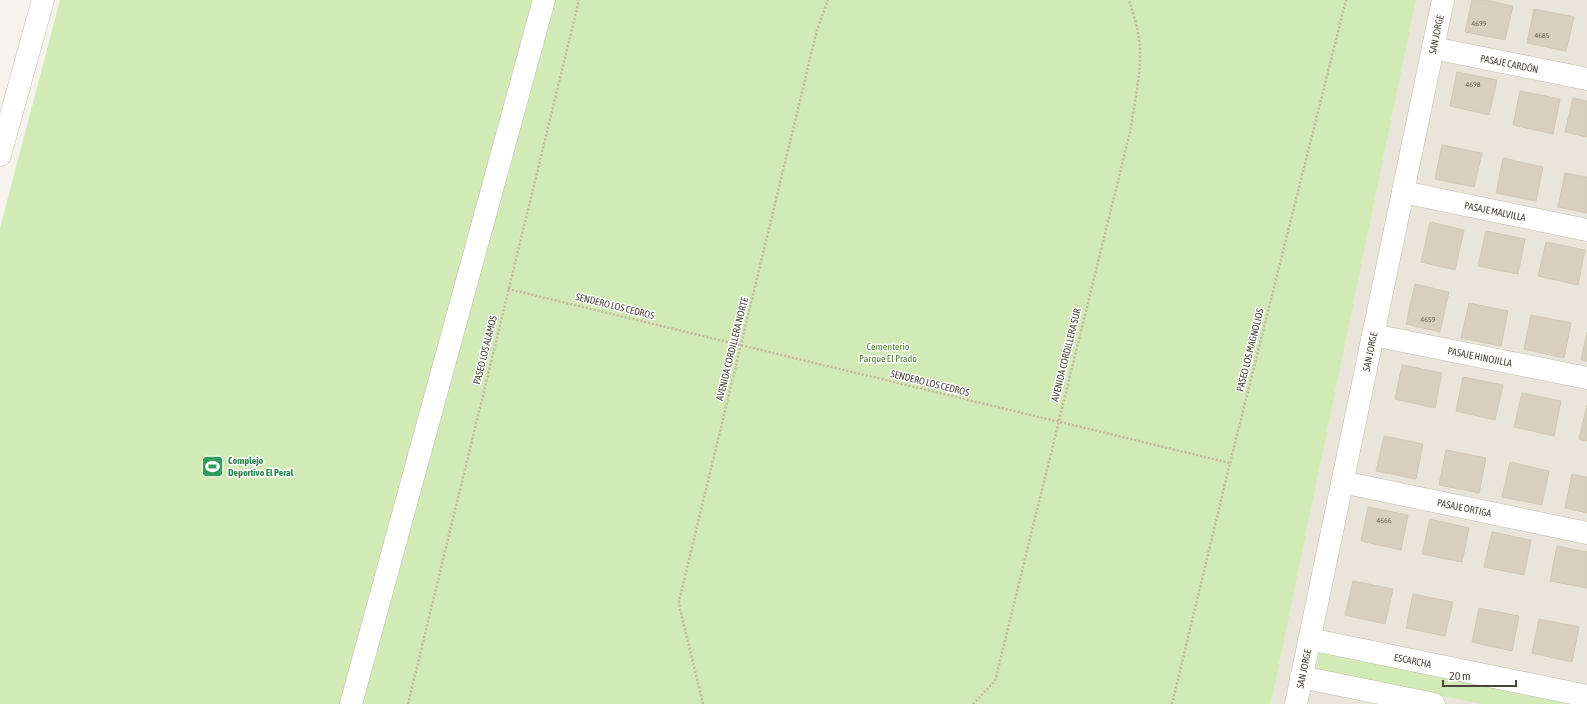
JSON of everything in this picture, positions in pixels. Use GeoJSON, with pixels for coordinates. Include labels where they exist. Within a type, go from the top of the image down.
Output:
{"type":"FeatureCollection","features":[{"type":"Feature","properties":{"kind":"street"},"geometry":{"type":"LineString","coordinates":[[351,704],[544,0]]}},
{"type":"Feature","properties":{"kind":"street","name":"SAN JORGE"},"geometry":{"type":"LineString","coordinates":[[1296,704],[1443,0]]}},
{"type":"Feature","properties":{"kind":"street"},"geometry":{"type":"LineString","coordinates":[[1,151],[37,1]]}},
{"type":"Feature","properties":{"kind":"street","name":"PASAJE CARDÓN"},"geometry":{"type":"LineString","coordinates":[[1433,48],[1586,73]]}},
{"type":"Feature","properties":{"kind":"street","name":"PASAJE MALVILLA"},"geometry":{"type":"LineString","coordinates":[[1403,192],[1587,230]]}},
{"type":"Feature","properties":{"kind":"street","name":"PASAJE HINOJILLA"},"geometry":{"type":"LineString","coordinates":[[1373,335],[1587,378]]}},
{"type":"Feature","properties":{"kind":"street","name":"PASAJE ORTIGA"},"geometry":{"type":"LineString","coordinates":[[1342,482],[1587,533]]}},
{"type":"Feature","properties":{"kind":"street","name":"ESCARCHA"},"geometry":{"type":"LineString","coordinates":[[1309,639],[1587,696]]}},
{"type":"Feature","properties":{"kind":"street"},"geometry":{"type":"LineString","coordinates":[[1301,677],[1434,704]]}},
{"type":"Feature","properties":{"kind":"path","name":"PASEO LOS ALAMOS"},"geometry":{"type":"LineString","coordinates":[[408,704],[579,0]]}},
{"type":"Feature","properties":{"kind":"path","name":"AVENIDA CORDILLERA NORTE"},"geometry":{"type":"LineString","coordinates":[[702,704],[679,601],[817,30],[828,0]]}},
{"type":"Feature","properties":{"kind":"path","name":"AVENIDA CORDILLERA SUR"},"geometry":{"type":"LineString","coordinates":[[973,704],[995,681],[1130,132],[1140,62],[1140,47],[1129,0]]}},
{"type":"Feature","properties":{"kind":"path","name":"PASEO LOS MAGNOLIOS"},"geometry":{"type":"LineString","coordinates":[[1172,704],[1230,463],[1346,0]]}},
{"type":"Feature","properties":{"kind":"path","name":"SENDERO LOS CEDROS"},"geometry":{"type":"LineString","coordinates":[[508,289],[1230,463]]}},
{"type":"Feature","properties":{"kind":"shaded area"},"geometry":{"type":"Polygon","coordinates":[[[1416,0],[1587,0],[1587,704],[1271,704],[1416,0]]]}},
{"type":"Feature","properties":{"kind":"green space","name":"Cementerio Parque El Prado"},"geometry":{"type":"Polygon","coordinates":[[[60,0],[1416,0],[1271,704],[0,704],[0,228],[60,0]]]}},
{"type":"Feature","properties":{"kind":"green space"},"geometry":{"type":"Polygon","coordinates":[[[1319,652],[1568,704],[1481,704],[1316,669],[1319,652]]]}},
{"type":"Feature","properties":{"kind":"building"},"geometry":{"type":"Polygon","coordinates":[[[1472,0],[1485,0],[1513,6],[1505,40],[1465,32],[1472,0]]]}},
{"type":"Feature","properties":{"kind":"building"},"geometry":{"type":"Polygon","coordinates":[[[1534,9],[1574,17],[1566,51],[1527,43],[1534,9]]]}},
{"type":"Feature","properties":{"kind":"building"},"geometry":{"type":"Polygon","coordinates":[[[1457,72],[1497,80],[1489,115],[1450,106],[1457,72]]]}},
{"type":"Feature","properties":{"kind":"building"},"geometry":{"type":"Polygon","coordinates":[[[1520,91],[1560,99],[1553,134],[1513,125],[1520,91]]]}},
{"type":"Feature","properties":{"kind":"building"},"geometry":{"type":"Polygon","coordinates":[[[1573,98],[1587,101],[1587,137],[1565,132],[1573,98]]]}},
{"type":"Feature","properties":{"kind":"building"},"geometry":{"type":"Polygon","coordinates":[[[1442,145],[1482,153],[1474,187],[1435,179],[1442,145]]]}},
{"type":"Feature","properties":{"kind":"building"},"geometry":{"type":"Polygon","coordinates":[[[1503,158],[1543,167],[1536,201],[1496,193],[1503,158]]]}},
{"type":"Feature","properties":{"kind":"building"},"geometry":{"type":"Polygon","coordinates":[[[1565,173],[1587,177],[1587,213],[1558,207],[1565,173]]]}},
{"type":"Feature","properties":{"kind":"building"},"geometry":{"type":"Polygon","coordinates":[[[1430,222],[1464,230],[1455,270],[1421,262],[1430,222]]]}},
{"type":"Feature","properties":{"kind":"building"},"geometry":{"type":"Polygon","coordinates":[[[1486,231],[1525,239],[1518,274],[1478,266],[1486,231]]]}},
{"type":"Feature","properties":{"kind":"building"},"geometry":{"type":"Polygon","coordinates":[[[1546,242],[1585,250],[1578,285],[1538,276],[1546,242]]]}},
{"type":"Feature","properties":{"kind":"building"},"geometry":{"type":"Polygon","coordinates":[[[1415,284],[1449,292],[1440,332],[1406,324],[1415,284]]]}},
{"type":"Feature","properties":{"kind":"building"},"geometry":{"type":"Polygon","coordinates":[[[1469,303],[1508,311],[1501,346],[1461,338],[1469,303]]]}},
{"type":"Feature","properties":{"kind":"building"},"geometry":{"type":"Polygon","coordinates":[[[1531,315],[1571,323],[1564,358],[1524,349],[1531,315]]]}},
{"type":"Feature","properties":{"kind":"building"},"geometry":{"type":"Polygon","coordinates":[[[1587,332],[1587,361],[1581,360],[1587,332]]]}},
{"type":"Feature","properties":{"kind":"building"},"geometry":{"type":"Polygon","coordinates":[[[1402,365],[1442,373],[1435,408],[1395,399],[1402,365]]]}},
{"type":"Feature","properties":{"kind":"building"},"geometry":{"type":"Polygon","coordinates":[[[1463,377],[1503,385],[1495,420],[1456,411],[1463,377]]]}},
{"type":"Feature","properties":{"kind":"building"},"geometry":{"type":"Polygon","coordinates":[[[1522,393],[1561,401],[1554,436],[1514,427],[1522,393]]]}},
{"type":"Feature","properties":{"kind":"building"},"geometry":{"type":"Polygon","coordinates":[[[1587,405],[1587,441],[1579,439],[1587,405]]]}},
{"type":"Feature","properties":{"kind":"building"},"geometry":{"type":"Polygon","coordinates":[[[1384,436],[1423,444],[1416,479],[1376,471],[1384,436]]]}},
{"type":"Feature","properties":{"kind":"building"},"geometry":{"type":"Polygon","coordinates":[[[1446,450],[1486,458],[1479,493],[1439,485],[1446,450]]]}},
{"type":"Feature","properties":{"kind":"building"},"geometry":{"type":"Polygon","coordinates":[[[1510,462],[1549,471],[1542,505],[1502,497],[1510,462]]]}},
{"type":"Feature","properties":{"kind":"building"},"geometry":{"type":"Polygon","coordinates":[[[1572,474],[1587,477],[1587,513],[1565,508],[1572,474]]]}},
{"type":"Feature","properties":{"kind":"building"},"geometry":{"type":"Polygon","coordinates":[[[1368,507],[1408,515],[1401,550],[1361,541],[1368,507]]]}},
{"type":"Feature","properties":{"kind":"building"},"geometry":{"type":"Polygon","coordinates":[[[1430,519],[1469,528],[1462,562],[1422,554],[1430,519]]]}},
{"type":"Feature","properties":{"kind":"building"},"geometry":{"type":"Polygon","coordinates":[[[1492,532],[1531,540],[1524,575],[1484,567],[1492,532]]]}},
{"type":"Feature","properties":{"kind":"building"},"geometry":{"type":"Polygon","coordinates":[[[1557,546],[1587,552],[1587,588],[1550,581],[1557,546]]]}},
{"type":"Feature","properties":{"kind":"building"},"geometry":{"type":"Polygon","coordinates":[[[1353,581],[1393,589],[1385,624],[1345,615],[1353,581]]]}},
{"type":"Feature","properties":{"kind":"building"},"geometry":{"type":"Polygon","coordinates":[[[1413,594],[1453,602],[1445,636],[1406,628],[1413,594]]]}},
{"type":"Feature","properties":{"kind":"building"},"geometry":{"type":"Polygon","coordinates":[[[1479,608],[1519,616],[1512,651],[1472,642],[1479,608]]]}},
{"type":"Feature","properties":{"kind":"building"},"geometry":{"type":"Polygon","coordinates":[[[1539,619],[1579,627],[1572,662],[1532,653],[1539,619]]]}},
{"type":"Feature","properties":{"kind":"place","name":"Complejo Deportivo El Peral"},"geometry":{"type":"Point","coordinates":[212,466]}}]}
